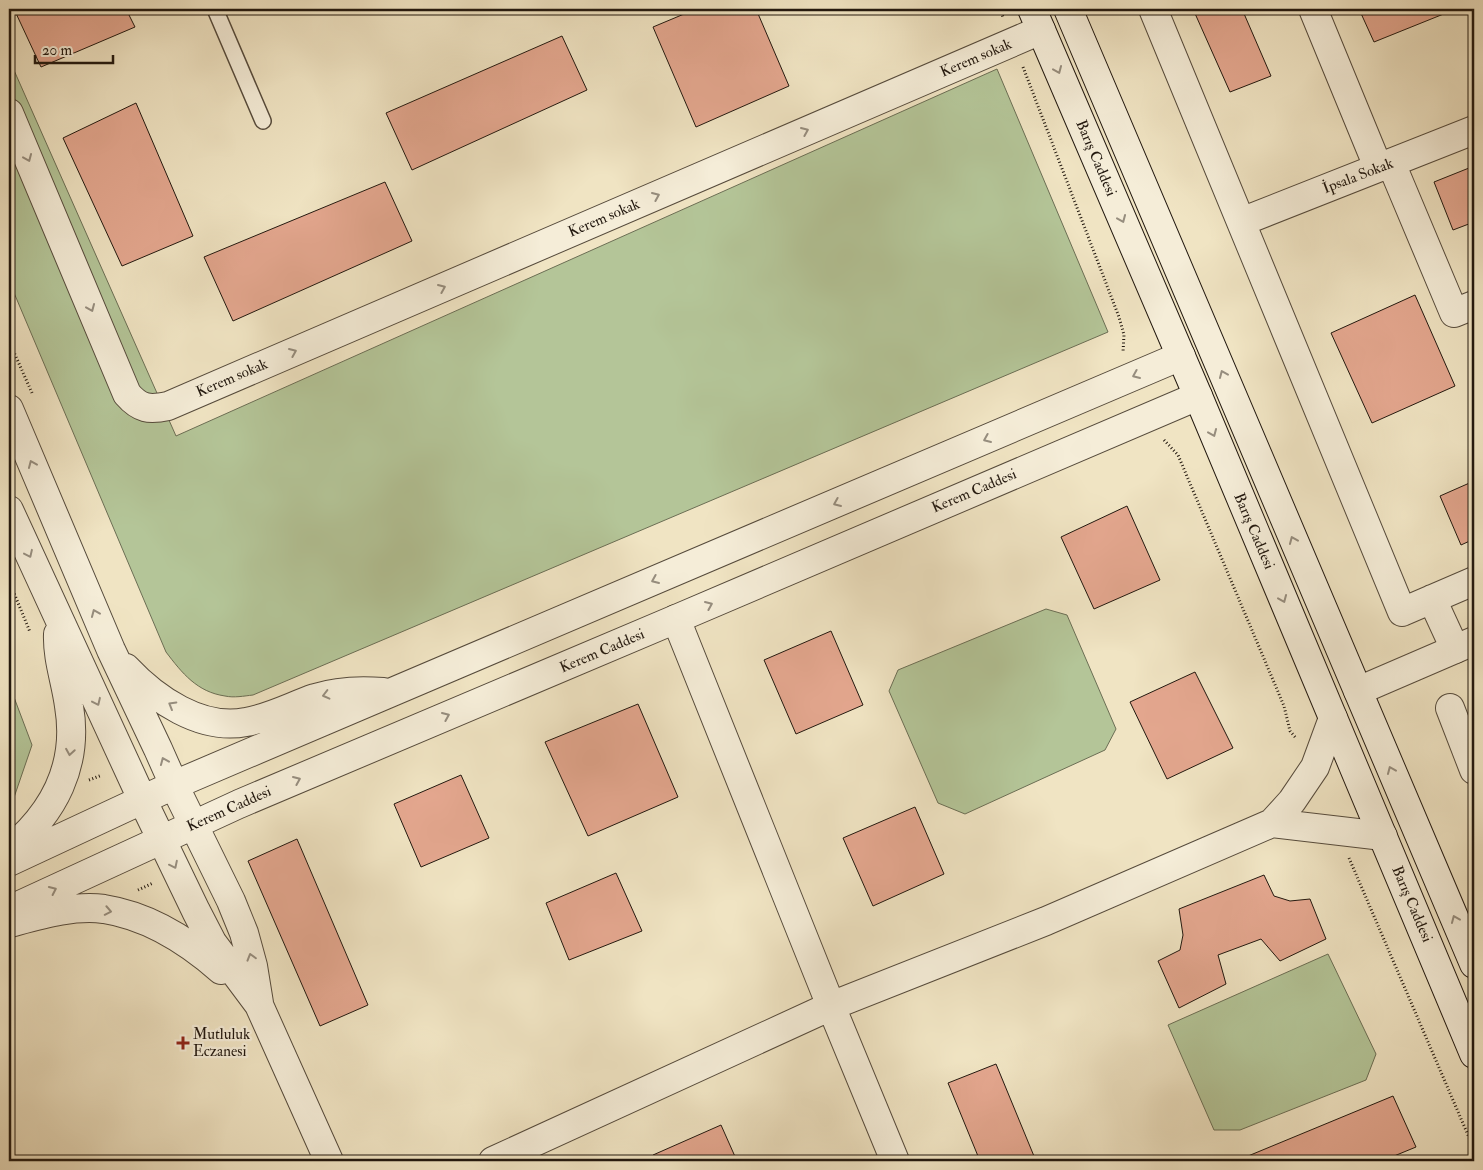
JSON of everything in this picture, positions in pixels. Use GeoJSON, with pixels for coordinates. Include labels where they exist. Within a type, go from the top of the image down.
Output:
{"type":"FeatureCollection","features":[{"type":"Feature","properties":{"kind":"street"},"geometry":{"type":"LineString","coordinates":[[1068,9],[1474,964]]}},
{"type":"Feature","properties":{"kind":"street"},"geometry":{"type":"LineString","coordinates":[[1153,9],[1402,612],[1474,581]]}},
{"type":"Feature","properties":{"kind":"street"},"geometry":{"type":"LineString","coordinates":[[1312,9],[1454,313],[1474,305]]}},
{"type":"Feature","properties":{"kind":"street","name":"Kerem sokak"},"geometry":{"type":"LineString","coordinates":[[9,113],[127,394],[134,402],[141,406],[155,409],[168,406],[1013,42],[1037,19]]}},
{"type":"Feature","properties":{"kind":"street","name":"Barış Caddesi"},"geometry":{"type":"LineString","coordinates":[[1037,19],[1198,396],[1474,1054]]}},
{"type":"Feature","properties":{"kind":"street","name":"İpsala Sokak"},"geometry":{"type":"LineString","coordinates":[[1241,222],[1474,130]]}},
{"type":"Feature","properties":{"kind":"street"},"geometry":{"type":"LineString","coordinates":[[9,862],[174,785],[1181,356]]}},
{"type":"Feature","properties":{"kind":"street","name":"Kerem Caddesi"},"geometry":{"type":"LineString","coordinates":[[9,910],[248,800],[1198,396]]}},
{"type":"Feature","properties":{"kind":"street"},"geometry":{"type":"LineString","coordinates":[[9,409],[111,650],[231,901],[244,933],[254,966],[260,1005]]}},
{"type":"Feature","properties":{"kind":"street"},"geometry":{"type":"LineString","coordinates":[[9,510],[142,800],[212,942],[260,1005],[329,1161]]}},
{"type":"Feature","properties":{"kind":"street"},"geometry":{"type":"LineString","coordinates":[[1358,691],[1465,645],[1432,599]]}},
{"type":"Feature","properties":{"kind":"street"},"geometry":{"type":"LineString","coordinates":[[9,850],[34,826],[47,810],[58,792],[69,759],[72,725],[70,706],[61,666],[58,643],[58,618]]}},
{"type":"Feature","properties":{"kind":"street"},"geometry":{"type":"LineString","coordinates":[[676,619],[895,1161]]}},
{"type":"Feature","properties":{"kind":"street"},"geometry":{"type":"LineString","coordinates":[[111,650],[139,681],[168,704],[192,715],[221,723],[246,722],[316,698],[340,692],[366,690],[392,693]]}},
{"type":"Feature","properties":{"kind":"street"},"geometry":{"type":"LineString","coordinates":[[1450,708],[1474,770]]}},
{"type":"Feature","properties":{"kind":"street"},"geometry":{"type":"LineString","coordinates":[[493,1161],[831,1006],[1046,921],[1272,823],[1292,801],[1315,767],[1333,718]]}},
{"type":"Feature","properties":{"kind":"street"},"geometry":{"type":"LineString","coordinates":[[1272,823],[1383,836]]}},
{"type":"Feature","properties":{"kind":"street"},"geometry":{"type":"LineString","coordinates":[[9,923],[61,911],[82,909],[104,909],[129,915],[156,925],[182,939],[206,957],[260,1005]]}},
{"type":"Feature","properties":{"kind":"lane"},"geometry":{"type":"LineString","coordinates":[[215,9],[263,121]]}},
{"type":"Feature","properties":{"kind":"path"},"geometry":{"type":"LineString","coordinates":[[1000,9],[1119,317],[1124,335],[1123,351]]}},
{"type":"Feature","properties":{"kind":"path"},"geometry":{"type":"LineString","coordinates":[[9,341],[32,393]]}},
{"type":"Feature","properties":{"kind":"green space"},"geometry":{"type":"Polygon","coordinates":[[[9,59],[176,436],[997,69],[1108,332],[253,695],[232,697],[215,694],[198,686],[191,680],[166,652],[9,281],[9,59]]]}},
{"type":"Feature","properties":{"kind":"green space"},"geometry":{"type":"Polygon","coordinates":[[[1046,609],[1067,615],[1116,729],[1105,750],[965,814],[938,803],[889,691],[898,670],[1046,609]]]}},
{"type":"Feature","properties":{"kind":"green space"},"geometry":{"type":"Polygon","coordinates":[[[9,684],[32,745],[9,812],[9,684]]]}},
{"type":"Feature","properties":{"kind":"green space"},"geometry":{"type":"Polygon","coordinates":[[[1328,954],[1376,1054],[1366,1080],[1240,1130],[1214,1130],[1168,1025],[1328,954]]]}},
{"type":"Feature","properties":{"kind":"building"},"geometry":{"type":"Polygon","coordinates":[[[14,9],[126,9],[135,27],[41,67],[14,9]]]}},
{"type":"Feature","properties":{"kind":"building"},"geometry":{"type":"Polygon","coordinates":[[[696,9],[756,9],[789,86],[696,127],[653,27],[696,9]]]}},
{"type":"Feature","properties":{"kind":"building"},"geometry":{"type":"Polygon","coordinates":[[[1193,9],[1242,9],[1271,76],[1230,92],[1193,9]]]}},
{"type":"Feature","properties":{"kind":"building"},"geometry":{"type":"Polygon","coordinates":[[[1359,9],[1456,9],[1374,42],[1359,9]]]}},
{"type":"Feature","properties":{"kind":"building"},"geometry":{"type":"Polygon","coordinates":[[[562,36],[587,90],[412,170],[386,113],[562,36]]]}},
{"type":"Feature","properties":{"kind":"building"},"geometry":{"type":"Polygon","coordinates":[[[136,103],[193,236],[122,266],[63,138],[136,103]]]}},
{"type":"Feature","properties":{"kind":"building"},"geometry":{"type":"Polygon","coordinates":[[[1474,166],[1474,222],[1453,230],[1434,182],[1474,166]]]}},
{"type":"Feature","properties":{"kind":"building"},"geometry":{"type":"Polygon","coordinates":[[[385,182],[412,241],[233,321],[204,257],[385,182]]]}},
{"type":"Feature","properties":{"kind":"building"},"geometry":{"type":"Polygon","coordinates":[[[1415,295],[1455,386],[1372,423],[1331,333],[1415,295]]]}},
{"type":"Feature","properties":{"kind":"building"},"geometry":{"type":"Polygon","coordinates":[[[1474,481],[1474,539],[1461,545],[1440,496],[1474,481]]]}},
{"type":"Feature","properties":{"kind":"building"},"geometry":{"type":"Polygon","coordinates":[[[1127,506],[1160,580],[1094,609],[1061,537],[1127,506]]]}},
{"type":"Feature","properties":{"kind":"building"},"geometry":{"type":"Polygon","coordinates":[[[831,631],[863,705],[796,734],[764,660],[831,631]]]}},
{"type":"Feature","properties":{"kind":"building"},"geometry":{"type":"Polygon","coordinates":[[[1195,672],[1233,748],[1167,779],[1130,702],[1195,672]]]}},
{"type":"Feature","properties":{"kind":"building"},"geometry":{"type":"Polygon","coordinates":[[[638,704],[678,797],[588,836],[545,742],[638,704]]]}},
{"type":"Feature","properties":{"kind":"building"},"geometry":{"type":"Polygon","coordinates":[[[461,775],[489,838],[421,867],[394,804],[461,775]]]}},
{"type":"Feature","properties":{"kind":"building"},"geometry":{"type":"Polygon","coordinates":[[[915,807],[944,874],[873,906],[843,838],[915,807]]]}},
{"type":"Feature","properties":{"kind":"building"},"geometry":{"type":"Polygon","coordinates":[[[297,839],[368,1005],[320,1026],[248,861],[297,839]]]}},
{"type":"Feature","properties":{"kind":"building"},"geometry":{"type":"Polygon","coordinates":[[[616,873],[642,931],[569,960],[546,903],[616,873]]]}},
{"type":"Feature","properties":{"kind":"building"},"geometry":{"type":"Polygon","coordinates":[[[1264,875],[1274,896],[1290,901],[1310,899],[1326,939],[1280,961],[1261,939],[1218,955],[1226,984],[1179,1008],[1158,961],[1180,950],[1183,935],[1179,909],[1264,875]]]}},
{"type":"Feature","properties":{"kind":"building"},"geometry":{"type":"Polygon","coordinates":[[[996,1064],[1036,1161],[980,1161],[948,1083],[996,1064]]]}},
{"type":"Feature","properties":{"kind":"building"},"geometry":{"type":"Polygon","coordinates":[[[1393,1096],[1416,1147],[1382,1161],[1236,1161],[1393,1096]]]}},
{"type":"Feature","properties":{"kind":"building"},"geometry":{"type":"Polygon","coordinates":[[[721,1125],[737,1161],[656,1161],[653,1155],[721,1125]]]}},
{"type":"Feature","properties":{"kind":"place","name":"Mutluluk Eczanesi"},"geometry":{"type":"Point","coordinates":[183,1043]}}]}
